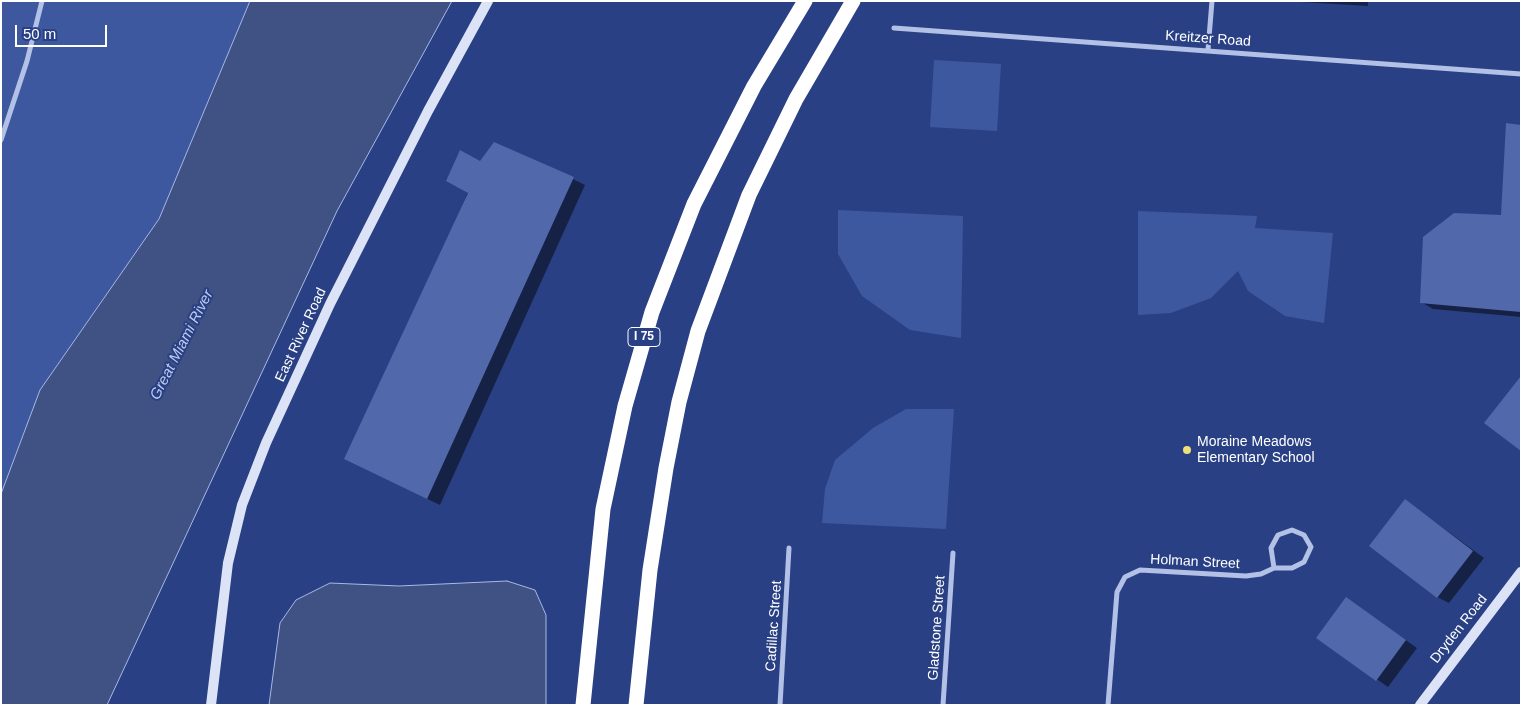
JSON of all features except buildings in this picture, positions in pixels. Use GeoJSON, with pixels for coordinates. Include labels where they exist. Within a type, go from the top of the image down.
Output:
{"type":"FeatureCollection","features":[{"type":"Feature","properties":{"kind":"highway","name":"I 75"},"geometry":{"type":"LineString","coordinates":[[583,705],[603,508],[624,406],[646,328],[694,204],[754,86],[805,1]]}},
{"type":"Feature","properties":{"kind":"highway"},"geometry":{"type":"LineString","coordinates":[[636,705],[650,570],[666,468],[679,402],[698,331],[733,234],[760,171],[796,99],[854,1]]}},
{"type":"Feature","properties":{"kind":"street"},"geometry":{"type":"LineString","coordinates":[[1,140],[27,61],[42,1]]}},
{"type":"Feature","properties":{"kind":"street","name":"East River Road"},"geometry":{"type":"LineString","coordinates":[[211,705],[226,573],[242,505],[272,430],[330,304],[428,111],[488,1]]}},
{"type":"Feature","properties":{"kind":"street"},"geometry":{"type":"LineString","coordinates":[[1208,50],[1212,1]]}},
{"type":"Feature","properties":{"kind":"street","name":"Kreitzer Road"},"geometry":{"type":"LineString","coordinates":[[894,28],[1521,74]]}},
{"type":"Feature","properties":{"kind":"street","name":"Holman Street"},"geometry":{"type":"LineString","coordinates":[[1108,705],[1116,592],[1125,577],[1140,570],[1246,576],[1261,574],[1274,568],[1292,568],[1304,562],[1311,547],[1304,535],[1292,530],[1278,535],[1271,548],[1274,568]]}},
{"type":"Feature","properties":{"kind":"street","name":"Cadillac Street"},"geometry":{"type":"LineString","coordinates":[[780,705],[789,548]]}},
{"type":"Feature","properties":{"kind":"street","name":"Gladstone Street"},"geometry":{"type":"LineString","coordinates":[[943,705],[953,553]]}},
{"type":"Feature","properties":{"kind":"street","name":"Dryden Road"},"geometry":{"type":"LineString","coordinates":[[1420,705],[1521,572]]}},
{"type":"Feature","properties":{"kind":"shaded area"},"geometry":{"type":"Polygon","coordinates":[[[1,1],[250,1],[159,219],[40,390],[1,494],[1,1]]]}},
{"type":"Feature","properties":{"kind":"shaded area"},"geometry":{"type":"Polygon","coordinates":[[[934,60],[1001,64],[997,131],[930,127],[934,60]]]}},
{"type":"Feature","properties":{"kind":"shaded area"},"geometry":{"type":"Polygon","coordinates":[[[838,210],[963,216],[961,338],[910,330],[862,296],[838,254],[838,210]]]}},
{"type":"Feature","properties":{"kind":"shaded area"},"geometry":{"type":"Polygon","coordinates":[[[1138,211],[1257,216],[1255,228],[1333,233],[1324,323],[1285,316],[1248,291],[1238,271],[1211,298],[1171,313],[1138,315],[1138,211]]]}},
{"type":"Feature","properties":{"kind":"shaded area"},"geometry":{"type":"Polygon","coordinates":[[[906,409],[954,409],[946,529],[822,523],[825,489],[835,460],[873,428],[906,409]]]}},
{"type":"Feature","properties":{"kind":"water","name":"Great Miami River"},"geometry":{"type":"Polygon","coordinates":[[[250,1],[452,1],[337,211],[107,705],[1,705],[1,494],[40,390],[159,219],[250,1]]]}},
{"type":"Feature","properties":{"kind":"water"},"geometry":{"type":"Polygon","coordinates":[[[507,581],[535,590],[546,615],[546,705],[269,705],[280,623],[296,600],[330,583],[399,586],[507,581]]]}},
{"type":"Feature","properties":{"kind":"place","name":"Moraine Meadows Elementary School"},"geometry":{"type":"Point","coordinates":[1187,450]}}]}
